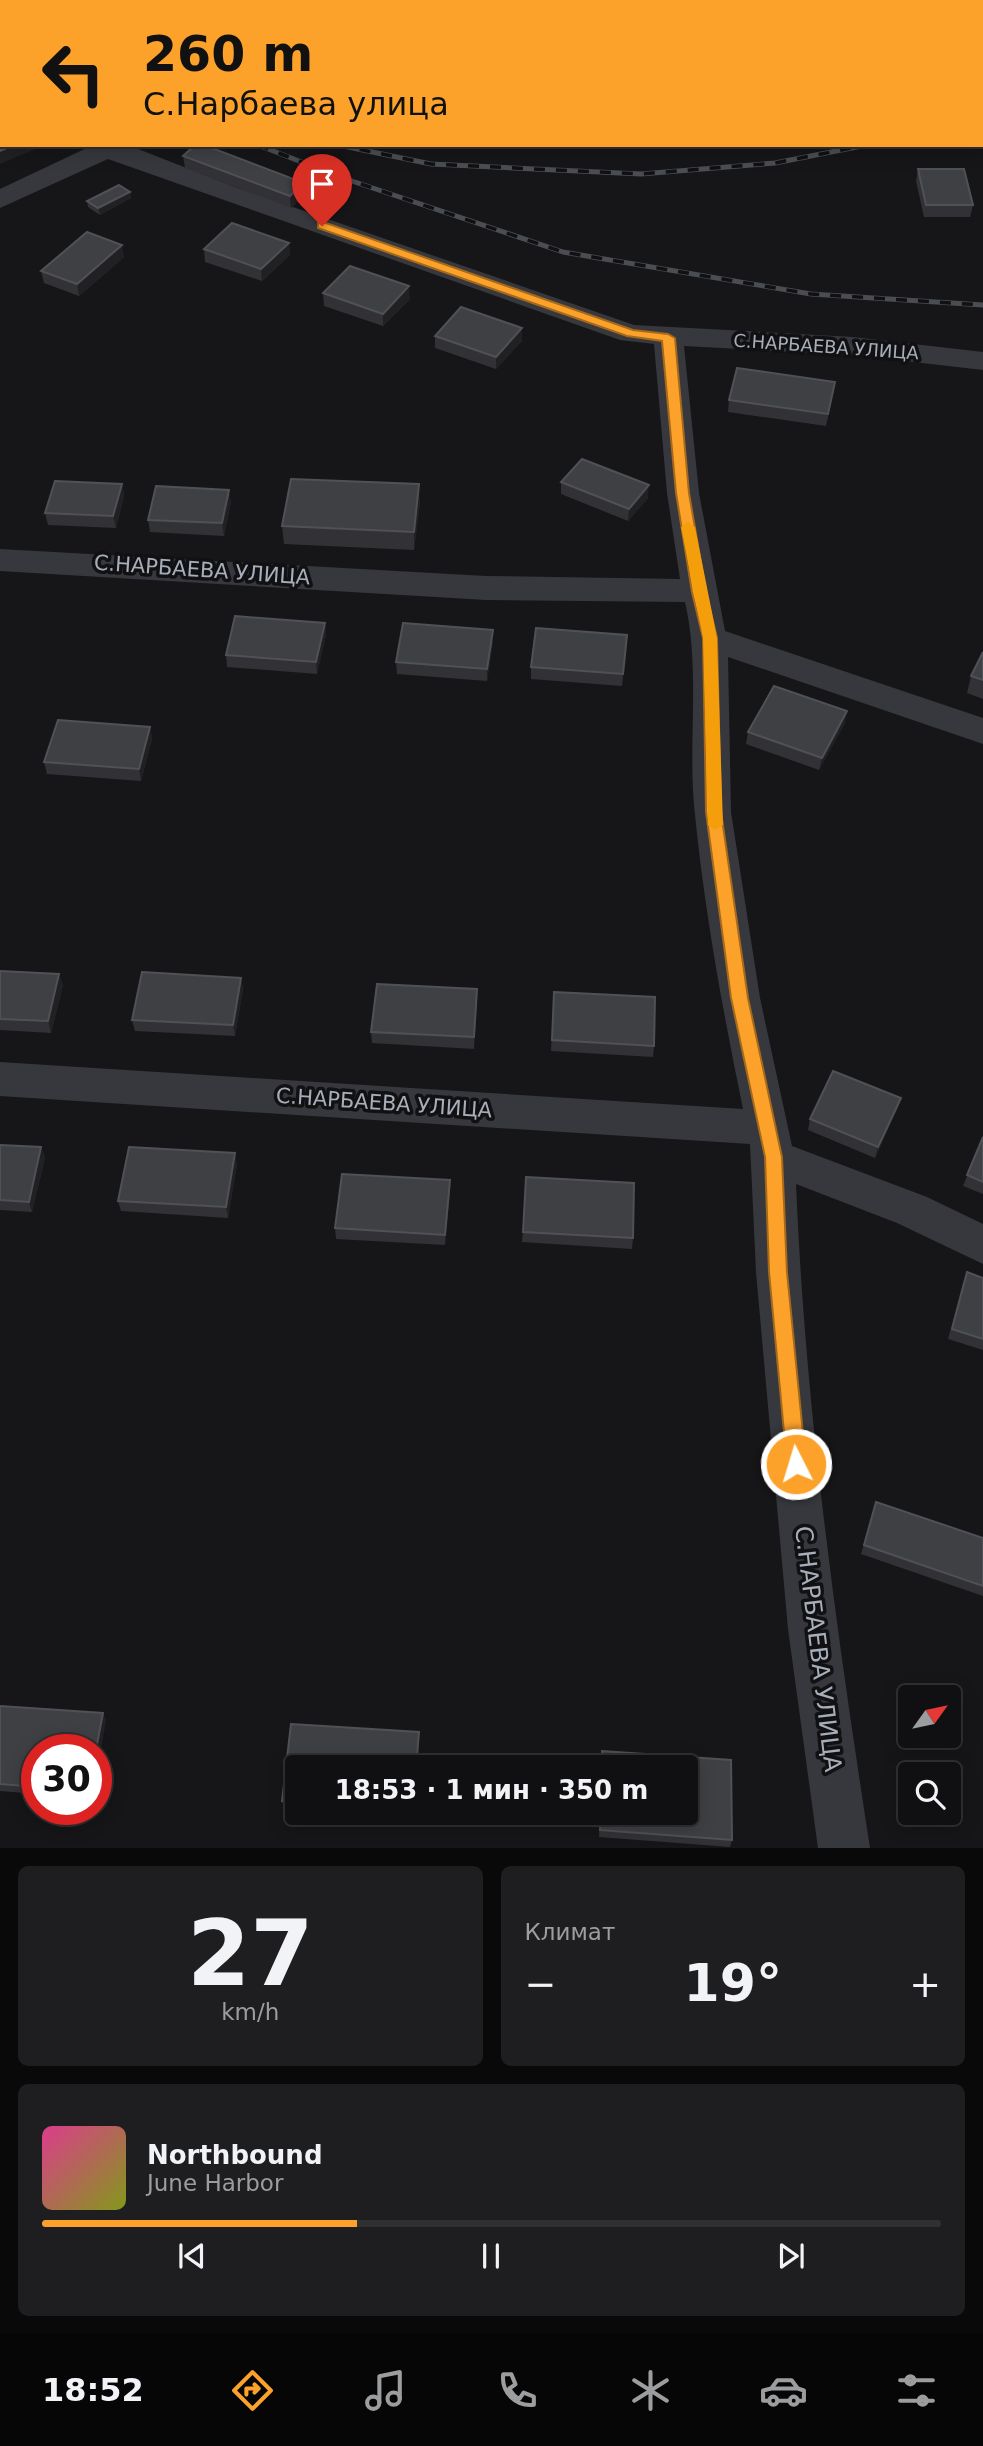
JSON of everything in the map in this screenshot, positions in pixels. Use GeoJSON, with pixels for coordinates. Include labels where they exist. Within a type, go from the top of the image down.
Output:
{"type":"FeatureCollection","features":[{"type":"Feature","properties":{"kind":"street"},"geometry":{"type":"LineString","coordinates":[[0,200],[111,147]]}},
{"type":"Feature","properties":{"kind":"street","name":"С.НАРБАЕВА УЛИЦА"},"geometry":{"type":"LineString","coordinates":[[111,147],[631,334],[853,346],[983,361]]}},
{"type":"Feature","properties":{"kind":"street","name":"С.НАРБАЕВА УЛИЦА"},"geometry":{"type":"LineString","coordinates":[[668,338],[683,493],[699,592],[710,638],[713,812],[740,998],[771,1143],[778,1272],[812,1629],[844,1847]]}},
{"type":"Feature","properties":{"kind":"street","name":"С.НАРБАЕВА УЛИЦА"},"geometry":{"type":"LineString","coordinates":[[0,560],[486,588],[699,592]]}},
{"type":"Feature","properties":{"kind":"street"},"geometry":{"type":"LineString","coordinates":[[710,638],[983,731]]}},
{"type":"Feature","properties":{"kind":"street","name":"С.НАРБАЕВА УЛИЦА"},"geometry":{"type":"LineString","coordinates":[[0,1079],[771,1143],[983,1245]]}},
{"type":"Feature","properties":{"kind":"building"},"geometry":{"type":"Polygon","coordinates":[[[193,147],[209,147],[304,183],[290,196],[183,156],[193,147]]]}},
{"type":"Feature","properties":{"kind":"building"},"geometry":{"type":"Polygon","coordinates":[[[918,169],[964,169],[973,205],[926,205],[918,169]]]}},
{"type":"Feature","properties":{"kind":"building"},"geometry":{"type":"Polygon","coordinates":[[[119,185],[130,192],[98,208],[87,201],[119,185]]]}},
{"type":"Feature","properties":{"kind":"building"},"geometry":{"type":"Polygon","coordinates":[[[232,223],[289,243],[261,269],[204,249],[232,223]]]}},
{"type":"Feature","properties":{"kind":"building"},"geometry":{"type":"Polygon","coordinates":[[[87,232],[122,245],[77,284],[41,271],[87,232]]]}},
{"type":"Feature","properties":{"kind":"building"},"geometry":{"type":"Polygon","coordinates":[[[350,266],[409,286],[383,314],[323,293],[350,266]]]}},
{"type":"Feature","properties":{"kind":"building"},"geometry":{"type":"Polygon","coordinates":[[[461,307],[522,328],[496,357],[435,336],[461,307]]]}},
{"type":"Feature","properties":{"kind":"building"},"geometry":{"type":"Polygon","coordinates":[[[737,368],[835,382],[828,414],[729,400],[737,368]]]}},
{"type":"Feature","properties":{"kind":"building"},"geometry":{"type":"Polygon","coordinates":[[[582,459],[649,485],[629,509],[561,482],[582,459]]]}},
{"type":"Feature","properties":{"kind":"building"},"geometry":{"type":"Polygon","coordinates":[[[291,479],[419,484],[414,532],[282,526],[291,479]]]}},
{"type":"Feature","properties":{"kind":"building"},"geometry":{"type":"Polygon","coordinates":[[[55,481],[122,484],[113,516],[45,513],[55,481]]]}},
{"type":"Feature","properties":{"kind":"building"},"geometry":{"type":"Polygon","coordinates":[[[156,486],[229,490],[222,523],[148,520],[156,486]]]}},
{"type":"Feature","properties":{"kind":"building"},"geometry":{"type":"Polygon","coordinates":[[[235,616],[325,623],[316,662],[226,655],[235,616]]]}},
{"type":"Feature","properties":{"kind":"building"},"geometry":{"type":"Polygon","coordinates":[[[403,623],[493,630],[487,669],[396,662],[403,623]]]}},
{"type":"Feature","properties":{"kind":"building"},"geometry":{"type":"Polygon","coordinates":[[[536,628],[627,635],[623,674],[531,667],[536,628]]]}},
{"type":"Feature","properties":{"kind":"building"},"geometry":{"type":"Polygon","coordinates":[[[983,652],[983,680],[971,676],[983,652]]]}},
{"type":"Feature","properties":{"kind":"building"},"geometry":{"type":"Polygon","coordinates":[[[774,686],[847,711],[822,758],[748,732],[774,686]]]}},
{"type":"Feature","properties":{"kind":"building"},"geometry":{"type":"Polygon","coordinates":[[[58,720],[150,727],[139,769],[44,762],[58,720]]]}},
{"type":"Feature","properties":{"kind":"building"},"geometry":{"type":"Polygon","coordinates":[[[0,971],[59,974],[48,1021],[0,1019],[0,971]]]}},
{"type":"Feature","properties":{"kind":"building"},"geometry":{"type":"Polygon","coordinates":[[[142,972],[241,978],[233,1025],[132,1020],[142,972]]]}},
{"type":"Feature","properties":{"kind":"building"},"geometry":{"type":"Polygon","coordinates":[[[377,984],[477,989],[474,1037],[371,1032],[377,984]]]}},
{"type":"Feature","properties":{"kind":"building"},"geometry":{"type":"Polygon","coordinates":[[[554,992],[655,997],[654,1046],[552,1040],[554,992]]]}},
{"type":"Feature","properties":{"kind":"building"},"geometry":{"type":"Polygon","coordinates":[[[833,1071],[901,1098],[878,1147],[810,1119],[833,1071]]]}},
{"type":"Feature","properties":{"kind":"building"},"geometry":{"type":"Polygon","coordinates":[[[983,1137],[983,1182],[967,1175],[983,1137]]]}},
{"type":"Feature","properties":{"kind":"building"},"geometry":{"type":"Polygon","coordinates":[[[0,1145],[41,1147],[29,1202],[0,1200],[0,1145]]]}},
{"type":"Feature","properties":{"kind":"building"},"geometry":{"type":"Polygon","coordinates":[[[129,1147],[235,1153],[226,1207],[118,1201],[129,1147]]]}},
{"type":"Feature","properties":{"kind":"building"},"geometry":{"type":"Polygon","coordinates":[[[342,1174],[450,1180],[445,1235],[335,1228],[342,1174]]]}},
{"type":"Feature","properties":{"kind":"building"},"geometry":{"type":"Polygon","coordinates":[[[526,1177],[634,1183],[633,1238],[523,1232],[526,1177]]]}},
{"type":"Feature","properties":{"kind":"building"},"geometry":{"type":"Polygon","coordinates":[[[967,1272],[983,1278],[983,1339],[952,1329],[967,1272]]]}},
{"type":"Feature","properties":{"kind":"building"},"geometry":{"type":"Polygon","coordinates":[[[876,1502],[983,1538],[983,1586],[864,1545],[876,1502]]]}},
{"type":"Feature","properties":{"kind":"building"},"geometry":{"type":"Polygon","coordinates":[[[0,1706],[103,1713],[99,1734],[21,1734],[21,1786],[0,1784],[0,1706]]]}},
{"type":"Feature","properties":{"kind":"building"},"geometry":{"type":"Polygon","coordinates":[[[291,1724],[419,1732],[417,1755],[287,1755],[291,1724]]]}},
{"type":"Feature","properties":{"kind":"building"},"geometry":{"type":"Polygon","coordinates":[[[602,1751],[659,1755],[602,1755],[602,1751]]]}},
{"type":"Feature","properties":{"kind":"building"},"geometry":{"type":"Polygon","coordinates":[[[698,1758],[731,1760],[732,1840],[600,1830],[600,1825],[698,1825],[698,1758]]]}},
{"type":"Feature","properties":{"kind":"building"},"geometry":{"type":"Polygon","coordinates":[[[285,1775],[285,1801],[282,1801],[285,1775]]]}},
{"type":"Feature","properties":{"kind":"railway"},"geometry":{"type":"LineString","coordinates":[[263,147],[340,177],[563,252],[811,294],[983,305]]}},
{"type":"Feature","properties":{"kind":"railway"},"geometry":{"type":"LineString","coordinates":[[348,147],[431,164],[641,174],[775,163],[857,147]]}},
{"type":"Feature","properties":{"kind":"slow traffic"},"geometry":{"type":"LineString","coordinates":[[688,527],[710,638],[715,825]]}},
{"type":"Feature","properties":{"kind":"route"},"geometry":{"type":"LineString","coordinates":[[322,226],[631,334],[668,338],[683,493],[699,592],[710,638],[713,812],[740,998],[774,1157],[778,1272],[796,1464]]}}]}
